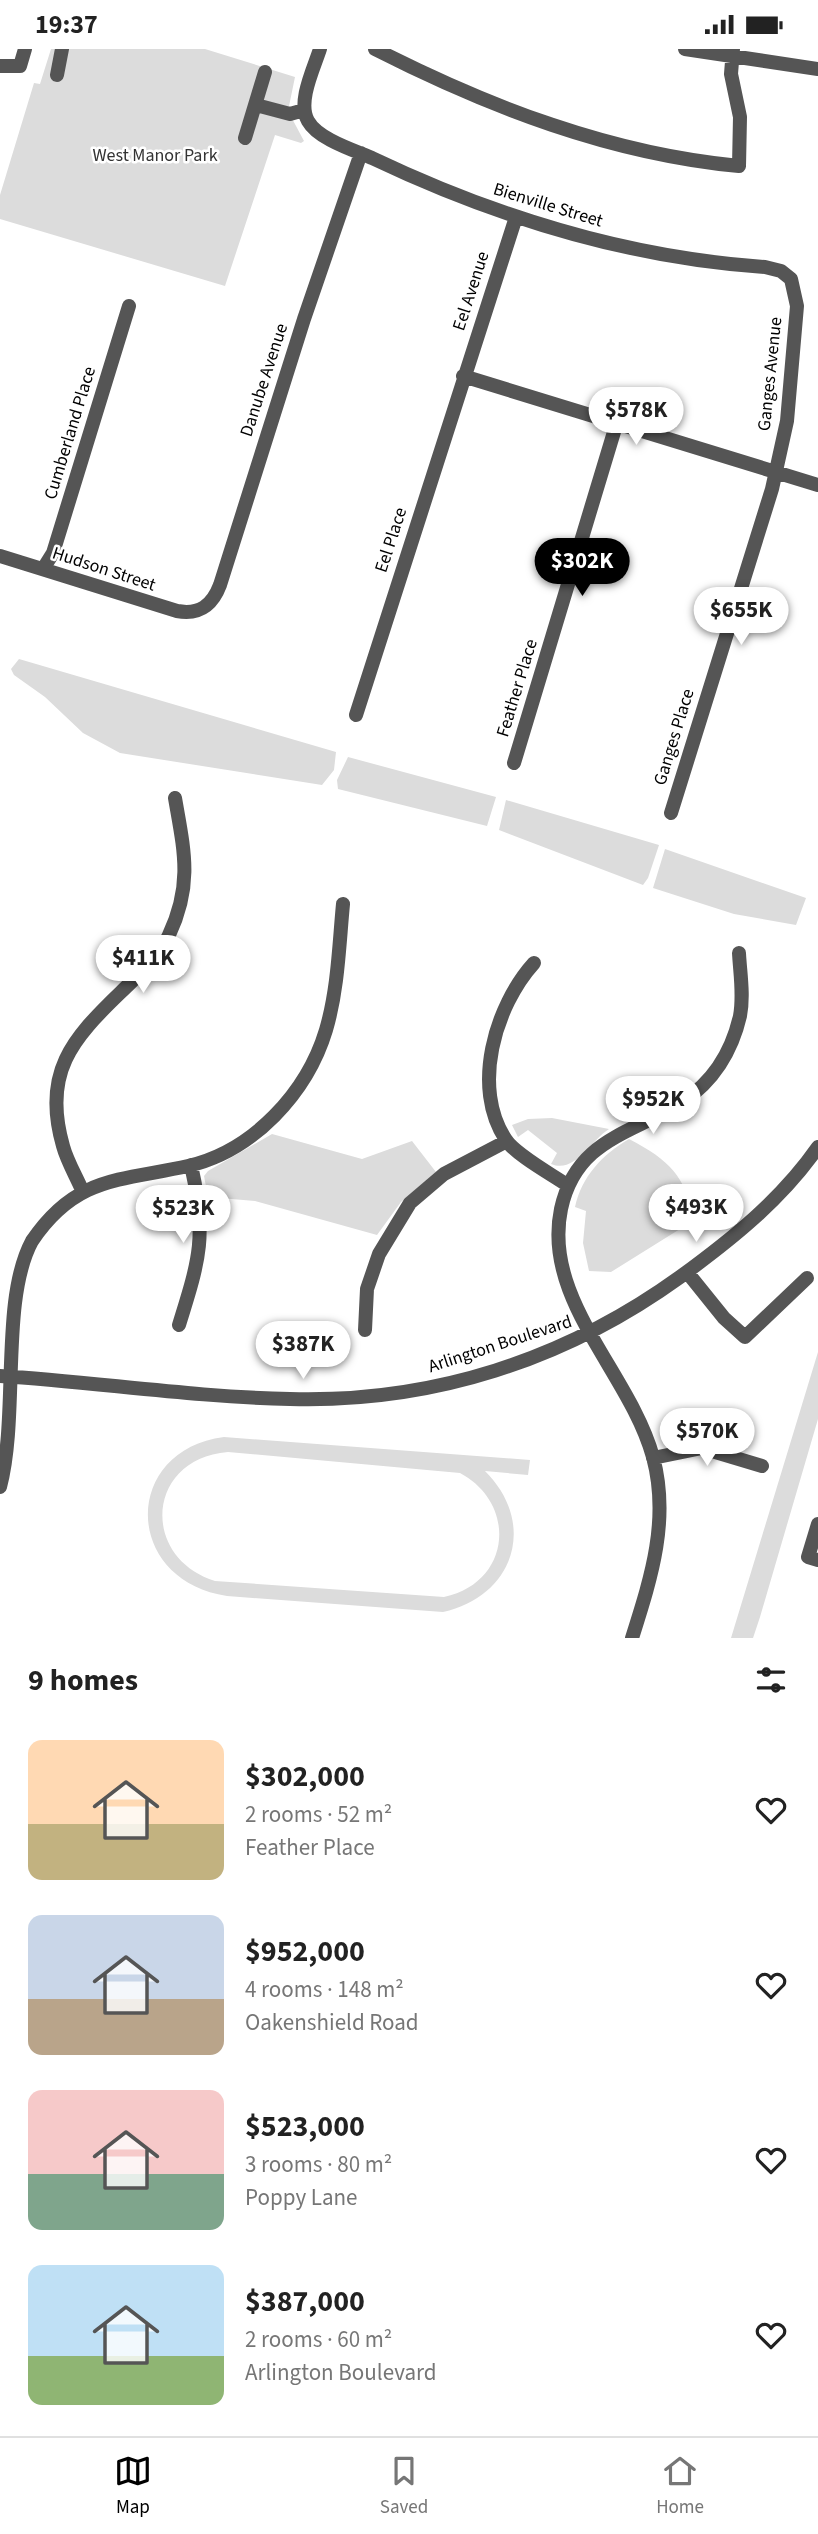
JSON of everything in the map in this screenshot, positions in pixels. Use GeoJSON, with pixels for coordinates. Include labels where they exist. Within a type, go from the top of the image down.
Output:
{"type":"FeatureCollection","features":[{"type":"Feature","properties":{"kind":"street"},"geometry":{"type":"LineString","coordinates":[[0,66],[20,66],[25,49]]}},
{"type":"Feature","properties":{"kind":"street"},"geometry":{"type":"LineString","coordinates":[[57,75],[62,49]]}},
{"type":"Feature","properties":{"kind":"street"},"geometry":{"type":"LineString","coordinates":[[256,105],[306,116],[320,49]]}},
{"type":"Feature","properties":{"kind":"street"},"geometry":{"type":"LineString","coordinates":[[375,49],[479,99],[548,124],[618,144],[739,166],[740,117],[731,74],[733,53]]}},
{"type":"Feature","properties":{"kind":"street"},"geometry":{"type":"LineString","coordinates":[[685,49],[733,53],[818,69]]}},
{"type":"Feature","properties":{"kind":"street"},"geometry":{"type":"LineString","coordinates":[[246,138],[265,72]]}},
{"type":"Feature","properties":{"kind":"street","name":"Bienville Street"},"geometry":{"type":"LineString","coordinates":[[306,116],[318,132],[360,153],[437,189],[516,217],[642,251],[765,267],[781,271],[791,279]]}},
{"type":"Feature","properties":{"kind":"street","name":"Danube Avenue"},"geometry":{"type":"LineString","coordinates":[[197,611],[215,597],[360,153]]}},
{"type":"Feature","properties":{"kind":"street","name":"Eel Avenue"},"geometry":{"type":"LineString","coordinates":[[463,376],[516,217]]}},
{"type":"Feature","properties":{"kind":"street","name":"Ganges Avenue"},"geometry":{"type":"LineString","coordinates":[[776,472],[787,421],[792,333],[797,306],[791,279]]}},
{"type":"Feature","properties":{"kind":"street","name":"Cumberland Place"},"geometry":{"type":"LineString","coordinates":[[44,569],[53,553],[129,306]]}},
{"type":"Feature","properties":{"kind":"street"},"geometry":{"type":"LineString","coordinates":[[463,376],[818,485]]}},
{"type":"Feature","properties":{"kind":"street","name":"Eel Place"},"geometry":{"type":"LineString","coordinates":[[356,715],[463,376]]}},
{"type":"Feature","properties":{"kind":"street","name":"Feather Place"},"geometry":{"type":"LineString","coordinates":[[514,763],[617,422]]}},
{"type":"Feature","properties":{"kind":"street","name":"Ganges Place"},"geometry":{"type":"LineString","coordinates":[[671,813],[776,472]]}},
{"type":"Feature","properties":{"kind":"street","name":"Hudson Street"},"geometry":{"type":"LineString","coordinates":[[0,557],[177,611],[197,611]]}},
{"type":"Feature","properties":{"kind":"street"},"geometry":{"type":"LineString","coordinates":[[82,1190],[63,1147],[56,1105],[60,1073],[68,1051],[82,1030],[153,961],[169,936],[181,901],[187,863],[175,798]]}},
{"type":"Feature","properties":{"kind":"street"},"geometry":{"type":"LineString","coordinates":[[0,1486],[8,1448],[5,1376],[14,1296],[18,1273],[31,1243],[82,1190],[127,1177],[191,1165],[230,1150],[258,1132],[283,1107],[307,1073],[325,1033],[331,1011],[343,904]]}},
{"type":"Feature","properties":{"kind":"street"},"geometry":{"type":"LineString","coordinates":[[632,1638],[657,1549],[660,1520],[653,1458],[630,1400],[592,1334],[562,1272],[558,1236],[567,1185],[602,1144],[682,1102],[716,1072],[730,1047],[740,1014],[739,953]]}},
{"type":"Feature","properties":{"kind":"street"},"geometry":{"type":"LineString","coordinates":[[534,963],[520,979],[497,1028],[489,1057],[491,1095],[506,1142],[567,1185]]}},
{"type":"Feature","properties":{"kind":"street"},"geometry":{"type":"LineString","coordinates":[[365,1329],[367,1289],[379,1254],[410,1203],[444,1174],[506,1142]]}},
{"type":"Feature","properties":{"kind":"street","name":"Arlington Boulevard"},"geometry":{"type":"LineString","coordinates":[[5,1376],[260,1398],[344,1398],[419,1390],[472,1378],[592,1334],[687,1272],[813,1167],[818,1147]]}},
{"type":"Feature","properties":{"kind":"street"},"geometry":{"type":"LineString","coordinates":[[179,1325],[201,1247],[202,1218],[191,1165]]}},
{"type":"Feature","properties":{"kind":"street"},"geometry":{"type":"LineString","coordinates":[[687,1272],[724,1318],[745,1337],[807,1277]]}},
{"type":"Feature","properties":{"kind":"street"},"geometry":{"type":"LineString","coordinates":[[653,1458],[702,1448],[762,1466]]}},
{"type":"Feature","properties":{"kind":"street"},"geometry":{"type":"LineString","coordinates":[[818,1524],[808,1557],[818,1560]]}},
{"type":"Feature","properties":{"kind":"green space","name":"West Manor Park"},"geometry":{"type":"Polygon","coordinates":[[[51,49],[205,49],[295,77],[288,111],[304,141],[301,143],[275,135],[225,286],[0,219],[0,195],[34,83],[40,84],[51,49]]]}},
{"type":"Feature","properties":{"kind":"green space"},"geometry":{"type":"Polygon","coordinates":[[[19,659],[336,752],[334,770],[322,785],[120,753],[83,733],[45,697],[14,675],[11,669],[19,659]]]}},
{"type":"Feature","properties":{"kind":"green space"},"geometry":{"type":"Polygon","coordinates":[[[348,757],[496,797],[487,826],[338,789],[337,780],[348,757]]]}},
{"type":"Feature","properties":{"kind":"green space"},"geometry":{"type":"Polygon","coordinates":[[[506,800],[659,845],[648,878],[643,885],[499,830],[506,800]]]}},
{"type":"Feature","properties":{"kind":"green space"},"geometry":{"type":"Polygon","coordinates":[[[665,849],[806,898],[796,925],[734,914],[653,888],[665,849]]]}},
{"type":"Feature","properties":{"kind":"green space"},"geometry":{"type":"Polygon","coordinates":[[[552,1118],[609,1129],[582,1155],[560,1166],[551,1164],[557,1153],[528,1130],[518,1137],[512,1125],[528,1119],[552,1118]]]}},
{"type":"Feature","properties":{"kind":"green space"},"geometry":{"type":"Polygon","coordinates":[[[272,1134],[362,1159],[412,1141],[436,1172],[401,1202],[377,1235],[255,1201],[208,1197],[204,1176],[208,1171],[272,1134]]]}},
{"type":"Feature","properties":{"kind":"green space"},"geometry":{"type":"Polygon","coordinates":[[[629,1139],[665,1162],[673,1171],[686,1191],[696,1219],[611,1272],[589,1271],[583,1243],[586,1211],[575,1207],[578,1196],[594,1167],[629,1139]]]}},
{"type":"Feature","properties":{"kind":"green space"},"geometry":{"type":"Polygon","coordinates":[[[818,1352],[818,1419],[760,1617],[753,1638],[731,1638],[818,1352]]]}},
{"type":"Feature","properties":{"kind":"green space"},"geometry":{"type":"Polygon","coordinates":[[[224,1437],[530,1460],[528,1475],[485,1471],[501,1492],[511,1513],[514,1535],[510,1555],[501,1574],[487,1591],[467,1604],[443,1612],[227,1596],[193,1585],[168,1566],[153,1542],[148,1515],[152,1489],[167,1465],[191,1447],[224,1437]],[[228,1452],[201,1458],[181,1471],[168,1489],[163,1510],[164,1531],[174,1552],[190,1569],[215,1581],[444,1597],[466,1589],[483,1576],[494,1560],[499,1541],[498,1522],[491,1503],[479,1487],[460,1473],[228,1452]]]}}]}
